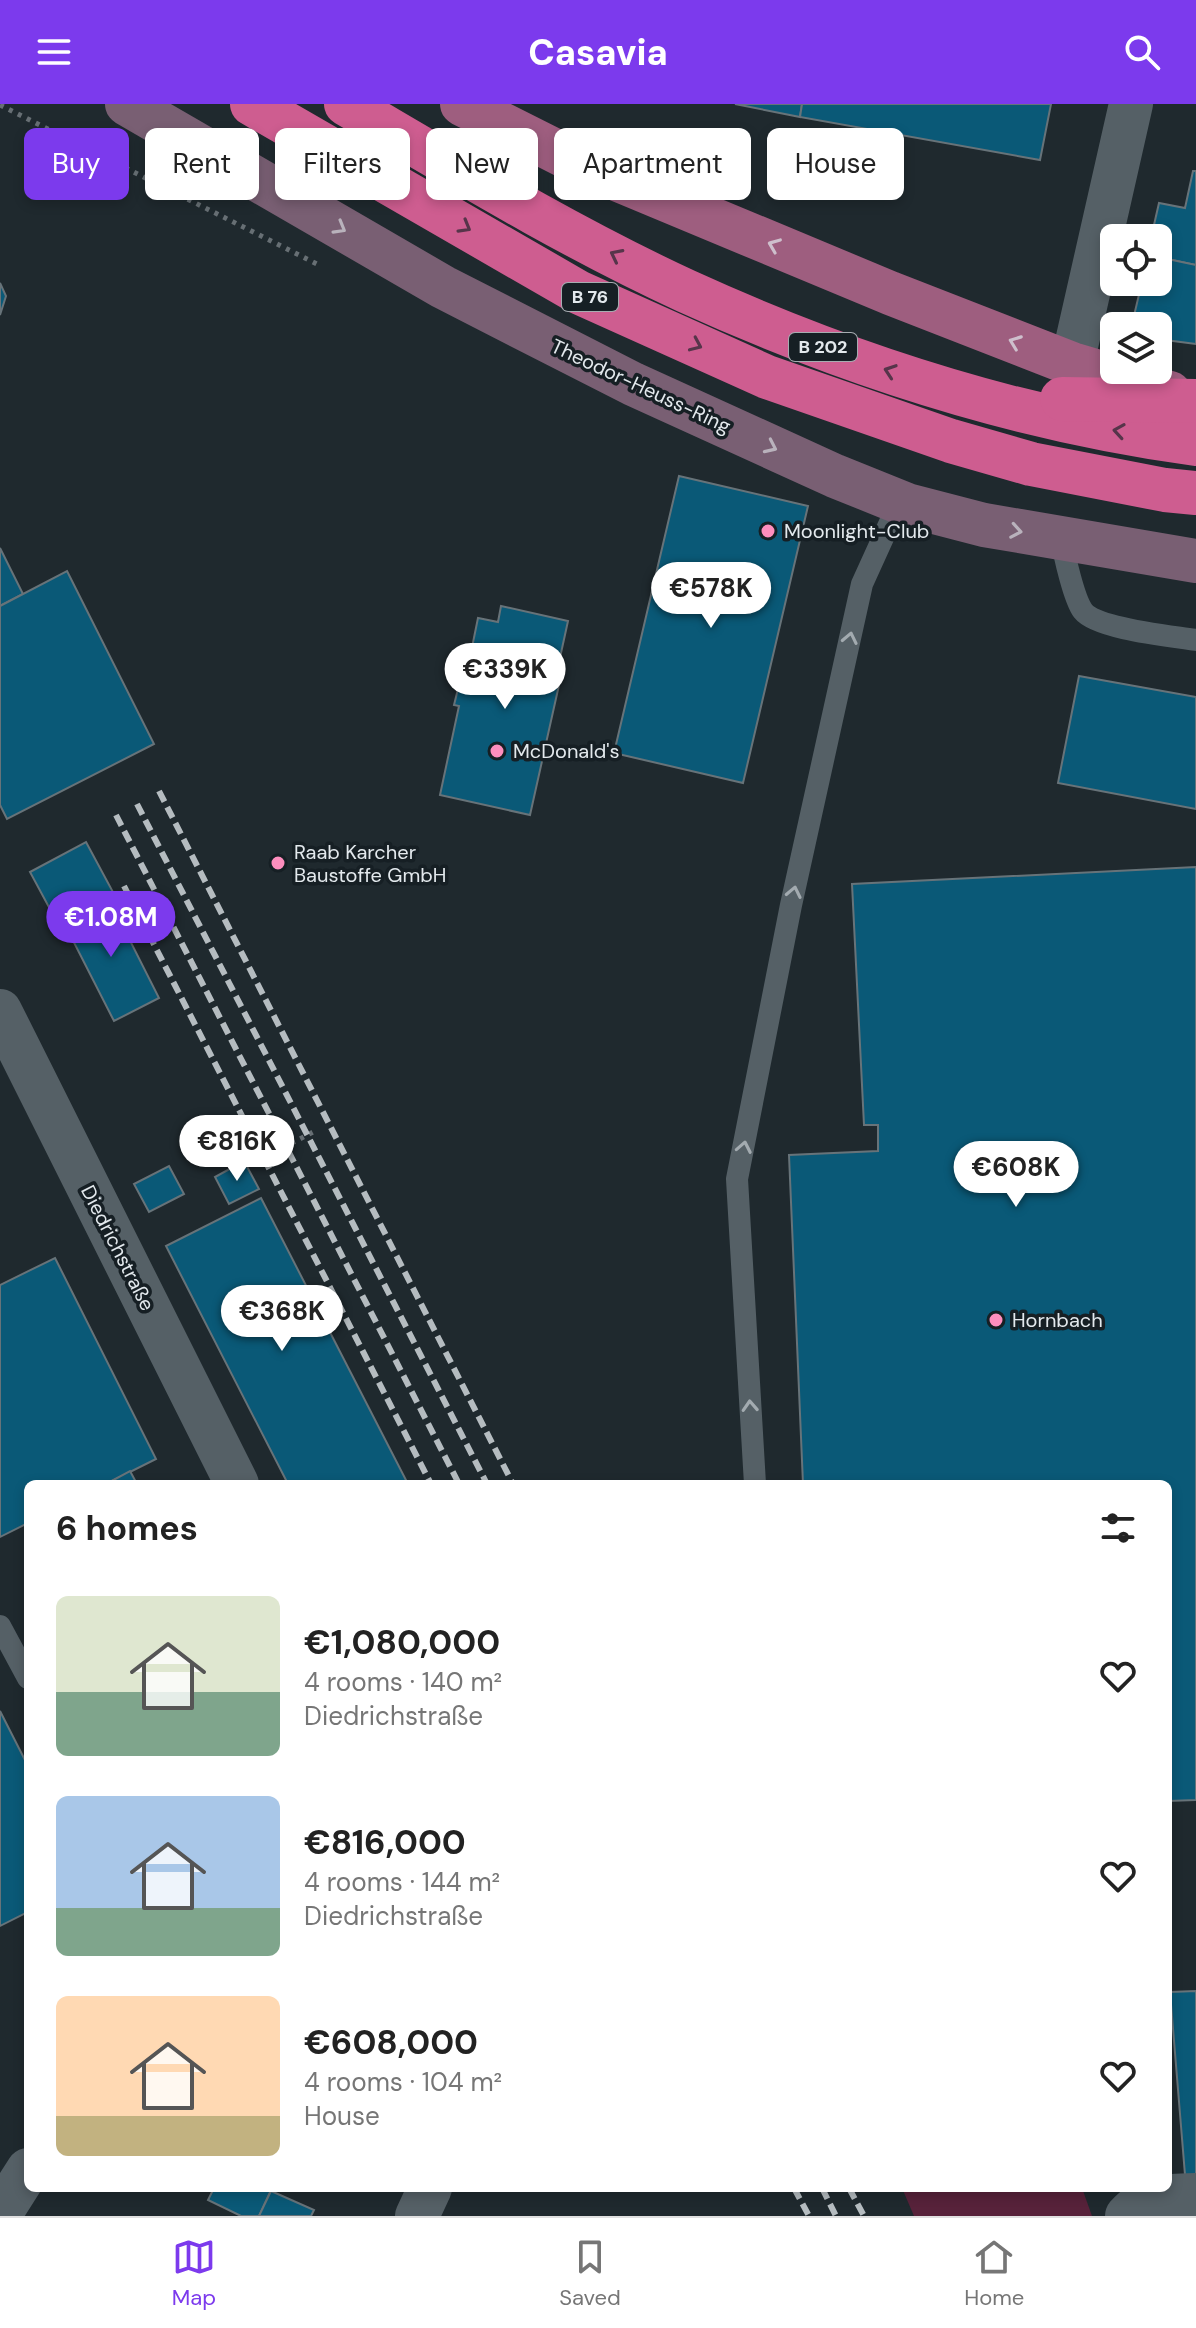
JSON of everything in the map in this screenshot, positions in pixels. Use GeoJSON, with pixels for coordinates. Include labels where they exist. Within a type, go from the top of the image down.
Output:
{"type":"FeatureCollection","features":[{"type":"Feature","properties":{"kind":"highway","name":"B 76"},"geometry":{"type":"LineString","coordinates":[[252,104],[578,292],[767,377],[951,441],[1031,464],[1165,490],[1196,493]]}},
{"type":"Feature","properties":{"kind":"highway","name":"B 202"},"geometry":{"type":"LineString","coordinates":[[346,104],[538,214],[685,290],[784,333],[964,396],[1067,422],[1196,444]]}},
{"type":"Feature","properties":{"kind":"highway"},"geometry":{"type":"LineString","coordinates":[[964,396],[1196,400]]}},
{"type":"Feature","properties":{"kind":"main road","name":"Theodor-Heuss-Ring"},"geometry":{"type":"LineString","coordinates":[[127,104],[443,287],[570,354],[835,476],[907,505],[984,525],[1196,561]]}},
{"type":"Feature","properties":{"kind":"main road"},"geometry":{"type":"LineString","coordinates":[[462,104],[585,166],[890,293],[1072,364],[1196,400]]}},
{"type":"Feature","properties":{"kind":"street"},"geometry":{"type":"LineString","coordinates":[[1072,364],[1131,104]]}},
{"type":"Feature","properties":{"kind":"street","name":"Diedrichstraße"},"geometry":{"type":"LineString","coordinates":[[0,1011],[235,1480]]}},
{"type":"Feature","properties":{"kind":"street"},"geometry":{"type":"LineString","coordinates":[[0,2214],[24,2176]]}},
{"type":"Feature","properties":{"kind":"street"},"geometry":{"type":"LineString","coordinates":[[417,2216],[428,2192]]}},
{"type":"Feature","properties":{"kind":"street"},"geometry":{"type":"LineString","coordinates":[[1129,2203],[1196,2195]]}},
{"type":"Feature","properties":{"kind":"lane"},"geometry":{"type":"LineString","coordinates":[[755,1480],[737,1179],[791,905],[862,584],[892,518],[907,505]]}},
{"type":"Feature","properties":{"kind":"lane"},"geometry":{"type":"LineString","coordinates":[[1062,540],[1064,558],[1083,611],[1100,622],[1196,640]]}},
{"type":"Feature","properties":{"kind":"lane"},"geometry":{"type":"LineString","coordinates":[[0,1626],[24,1671]]}},
{"type":"Feature","properties":{"kind":"path"},"geometry":{"type":"LineString","coordinates":[[229,1155],[244,1155],[254,1163],[315,1131]]}},
{"type":"Feature","properties":{"kind":"shaded area"},"geometry":{"type":"Polygon","coordinates":[[[904,2192],[1083,2192],[1092,2216],[914,2216],[904,2192]]]}},
{"type":"Feature","properties":{"kind":"building"},"geometry":{"type":"Polygon","coordinates":[[[735,104],[802,104],[800,117],[735,104]]]}},
{"type":"Feature","properties":{"kind":"building"},"geometry":{"type":"Polygon","coordinates":[[[802,104],[1051,104],[1040,160],[904,136],[904,128],[861,128],[800,117],[802,104]]]}},
{"type":"Feature","properties":{"kind":"building"},"geometry":{"type":"Polygon","coordinates":[[[1193,171],[1196,171],[1196,265],[1172,260],[1172,224],[1154,224],[1159,203],[1185,208],[1193,171]]]}},
{"type":"Feature","properties":{"kind":"building"},"geometry":{"type":"Polygon","coordinates":[[[1172,260],[1196,265],[1196,344],[1172,341],[1172,312],[1135,312],[1139,296],[1172,296],[1172,260]]]}},
{"type":"Feature","properties":{"kind":"building"},"geometry":{"type":"Polygon","coordinates":[[[0,283],[6,296],[0,315],[0,283]]]}},
{"type":"Feature","properties":{"kind":"building"},"geometry":{"type":"Polygon","coordinates":[[[679,476],[808,506],[743,783],[614,753],[679,476]]]}},
{"type":"Feature","properties":{"kind":"building"},"geometry":{"type":"Polygon","coordinates":[[[0,548],[23,594],[0,606],[0,548]]]}},
{"type":"Feature","properties":{"kind":"building"},"geometry":{"type":"Polygon","coordinates":[[[67,571],[154,744],[7,819],[0,805],[0,606],[67,571]]]}},
{"type":"Feature","properties":{"kind":"building","name":"McDonald's"},"geometry":{"type":"Polygon","coordinates":[[[501,606],[568,621],[554,685],[559,685],[530,815],[440,795],[459,706],[454,705],[461,677],[466,677],[478,618],[498,622],[501,606]]]}},
{"type":"Feature","properties":{"kind":"building"},"geometry":{"type":"Polygon","coordinates":[[[1079,676],[1196,697],[1196,809],[1058,783],[1079,676]]]}},
{"type":"Feature","properties":{"kind":"building"},"geometry":{"type":"Polygon","coordinates":[[[86,842],[114,894],[58,924],[30,872],[86,842]]]}},
{"type":"Feature","properties":{"kind":"building","name":"Hornbach"},"geometry":{"type":"Polygon","coordinates":[[[1196,867],[1196,1800],[1172,1801],[1172,1480],[803,1480],[789,1155],[878,1151],[878,1125],[864,1125],[852,884],[1196,867]]]}},
{"type":"Feature","properties":{"kind":"building"},"geometry":{"type":"Polygon","coordinates":[[[108,897],[159,998],[114,1021],[63,921],[108,897]]]}},
{"type":"Feature","properties":{"kind":"building"},"geometry":{"type":"Polygon","coordinates":[[[244,1161],[259,1189],[229,1204],[215,1177],[244,1161]]]}},
{"type":"Feature","properties":{"kind":"building"},"geometry":{"type":"Polygon","coordinates":[[[169,1166],[184,1194],[149,1212],[134,1184],[169,1166]]]}},
{"type":"Feature","properties":{"kind":"building"},"geometry":{"type":"Polygon","coordinates":[[[261,1198],[406,1480],[286,1480],[166,1246],[261,1198]]]}},
{"type":"Feature","properties":{"kind":"building"},"geometry":{"type":"Polygon","coordinates":[[[55,1258],[156,1459],[114,1480],[24,1480],[24,1525],[0,1537],[0,1285],[55,1258]]]}},
{"type":"Feature","properties":{"kind":"building"},"geometry":{"type":"Polygon","coordinates":[[[130,1471],[135,1480],[113,1480],[130,1471]]]}},
{"type":"Feature","properties":{"kind":"building"},"geometry":{"type":"Polygon","coordinates":[[[0,1711],[24,1758],[24,1914],[0,1926],[0,1711]]]}},
{"type":"Feature","properties":{"kind":"building"},"geometry":{"type":"Polygon","coordinates":[[[1196,1991],[1196,2186],[1186,2187],[1172,2016],[1172,1992],[1196,1991]]]}},
{"type":"Feature","properties":{"kind":"building"},"geometry":{"type":"Polygon","coordinates":[[[212,2192],[270,2192],[259,2216],[241,2216],[208,2200],[212,2192]]]}},
{"type":"Feature","properties":{"kind":"building"},"geometry":{"type":"Polygon","coordinates":[[[271,2192],[314,2210],[311,2216],[259,2216],[271,2192]]]}},
{"type":"Feature","properties":{"kind":"railway"},"geometry":{"type":"LineString","coordinates":[[159,791],[511,1480]]}},
{"type":"Feature","properties":{"kind":"railway"},"geometry":{"type":"LineString","coordinates":[[137,804],[485,1480]]}},
{"type":"Feature","properties":{"kind":"railway"},"geometry":{"type":"LineString","coordinates":[[116,815],[457,1480]]}},
{"type":"Feature","properties":{"kind":"railway"},"geometry":{"type":"LineString","coordinates":[[124,886],[429,1480]]}},
{"type":"Feature","properties":{"kind":"railway"},"geometry":{"type":"LineString","coordinates":[[796,2192],[809,2216]]}},
{"type":"Feature","properties":{"kind":"railway"},"geometry":{"type":"LineString","coordinates":[[824,2192],[836,2216]]}},
{"type":"Feature","properties":{"kind":"railway"},"geometry":{"type":"LineString","coordinates":[[851,2192],[864,2216]]}},
{"type":"Feature","properties":{"kind":"place","name":"Moonlight-Club"},"geometry":{"type":"Point","coordinates":[768,531]}},
{"type":"Feature","properties":{"kind":"place","name":"McDonald's"},"geometry":{"type":"Point","coordinates":[497,751]}},
{"type":"Feature","properties":{"kind":"place","name":"Raab Karcher Baustoffe GmbH"},"geometry":{"type":"Point","coordinates":[278,863]}},
{"type":"Feature","properties":{"kind":"place","name":"Hornbach"},"geometry":{"type":"Point","coordinates":[996,1320]}}]}
